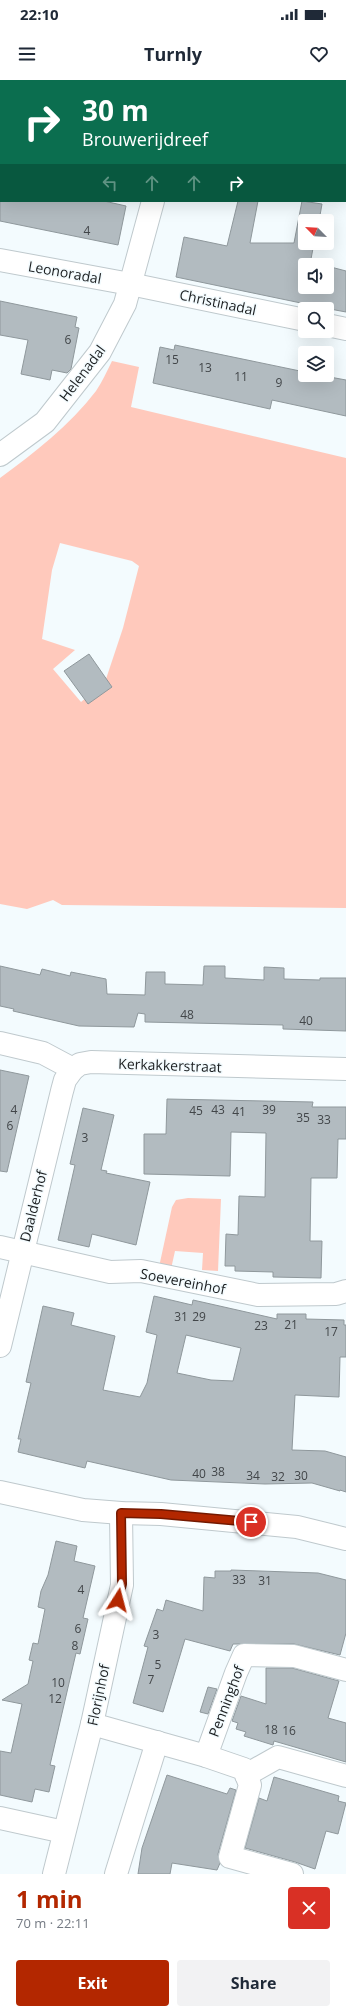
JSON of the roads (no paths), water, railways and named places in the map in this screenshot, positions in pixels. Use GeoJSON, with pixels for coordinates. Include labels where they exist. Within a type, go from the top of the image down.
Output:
{"type":"FeatureCollection","features":[{"type":"Feature","properties":{"kind":"street","name":"Helenadal"},"geometry":{"type":"LineString","coordinates":[[0,455],[45,422],[100,352],[125,304],[153,202]]}},
{"type":"Feature","properties":{"kind":"street","name":"Leonoradal"},"geometry":{"type":"LineString","coordinates":[[0,260],[130,284]]}},
{"type":"Feature","properties":{"kind":"street","name":"Christinadal"},"geometry":{"type":"LineString","coordinates":[[130,284],[298,319]]}},
{"type":"Feature","properties":{"kind":"street"},"geometry":{"type":"LineString","coordinates":[[334,326],[346,328]]}},
{"type":"Feature","properties":{"kind":"street"},"geometry":{"type":"LineString","coordinates":[[0,1043],[43,1053],[72,1069]]}},
{"type":"Feature","properties":{"kind":"street","name":"Kerkakkerstraat"},"geometry":{"type":"LineString","coordinates":[[72,1069],[80,1064],[91,1062],[346,1069]]}},
{"type":"Feature","properties":{"kind":"street","name":"Daalderhof"},"geometry":{"type":"LineString","coordinates":[[0,1346],[21,1252],[62,1091],[65,1080],[72,1069]]}},
{"type":"Feature","properties":{"kind":"street","name":"Soevereinhof"},"geometry":{"type":"LineString","coordinates":[[0,1247],[110,1272],[141,1271],[258,1295],[336,1294],[346,1291]]}},
{"type":"Feature","properties":{"kind":"street"},"geometry":{"type":"LineString","coordinates":[[0,1492],[83,1510],[161,1514],[296,1527],[346,1539]]}},
{"type":"Feature","properties":{"kind":"street","name":"Florijnhof"},"geometry":{"type":"LineString","coordinates":[[54,1874],[92,1724],[122,1584],[121,1513]]}},
{"type":"Feature","properties":{"kind":"street","name":"Penninghof"},"geometry":{"type":"LineString","coordinates":[[206,1756],[244,1654],[294,1656],[346,1670]]}},
{"type":"Feature","properties":{"kind":"street","name":"Penninghof"},"geometry":{"type":"LineString","coordinates":[[92,1724],[206,1756],[244,1769],[246,1775]]}},
{"type":"Feature","properties":{"kind":"street"},"geometry":{"type":"LineString","coordinates":[[116,1874],[157,1742]]}},
{"type":"Feature","properties":{"kind":"street"},"geometry":{"type":"LineString","coordinates":[[292,1874],[243,1867],[230,1857],[250,1785],[246,1775],[278,1757],[346,1776]]}},
{"type":"Feature","properties":{"kind":"street"},"geometry":{"type":"LineString","coordinates":[[0,1818],[64,1832]]}}]}
